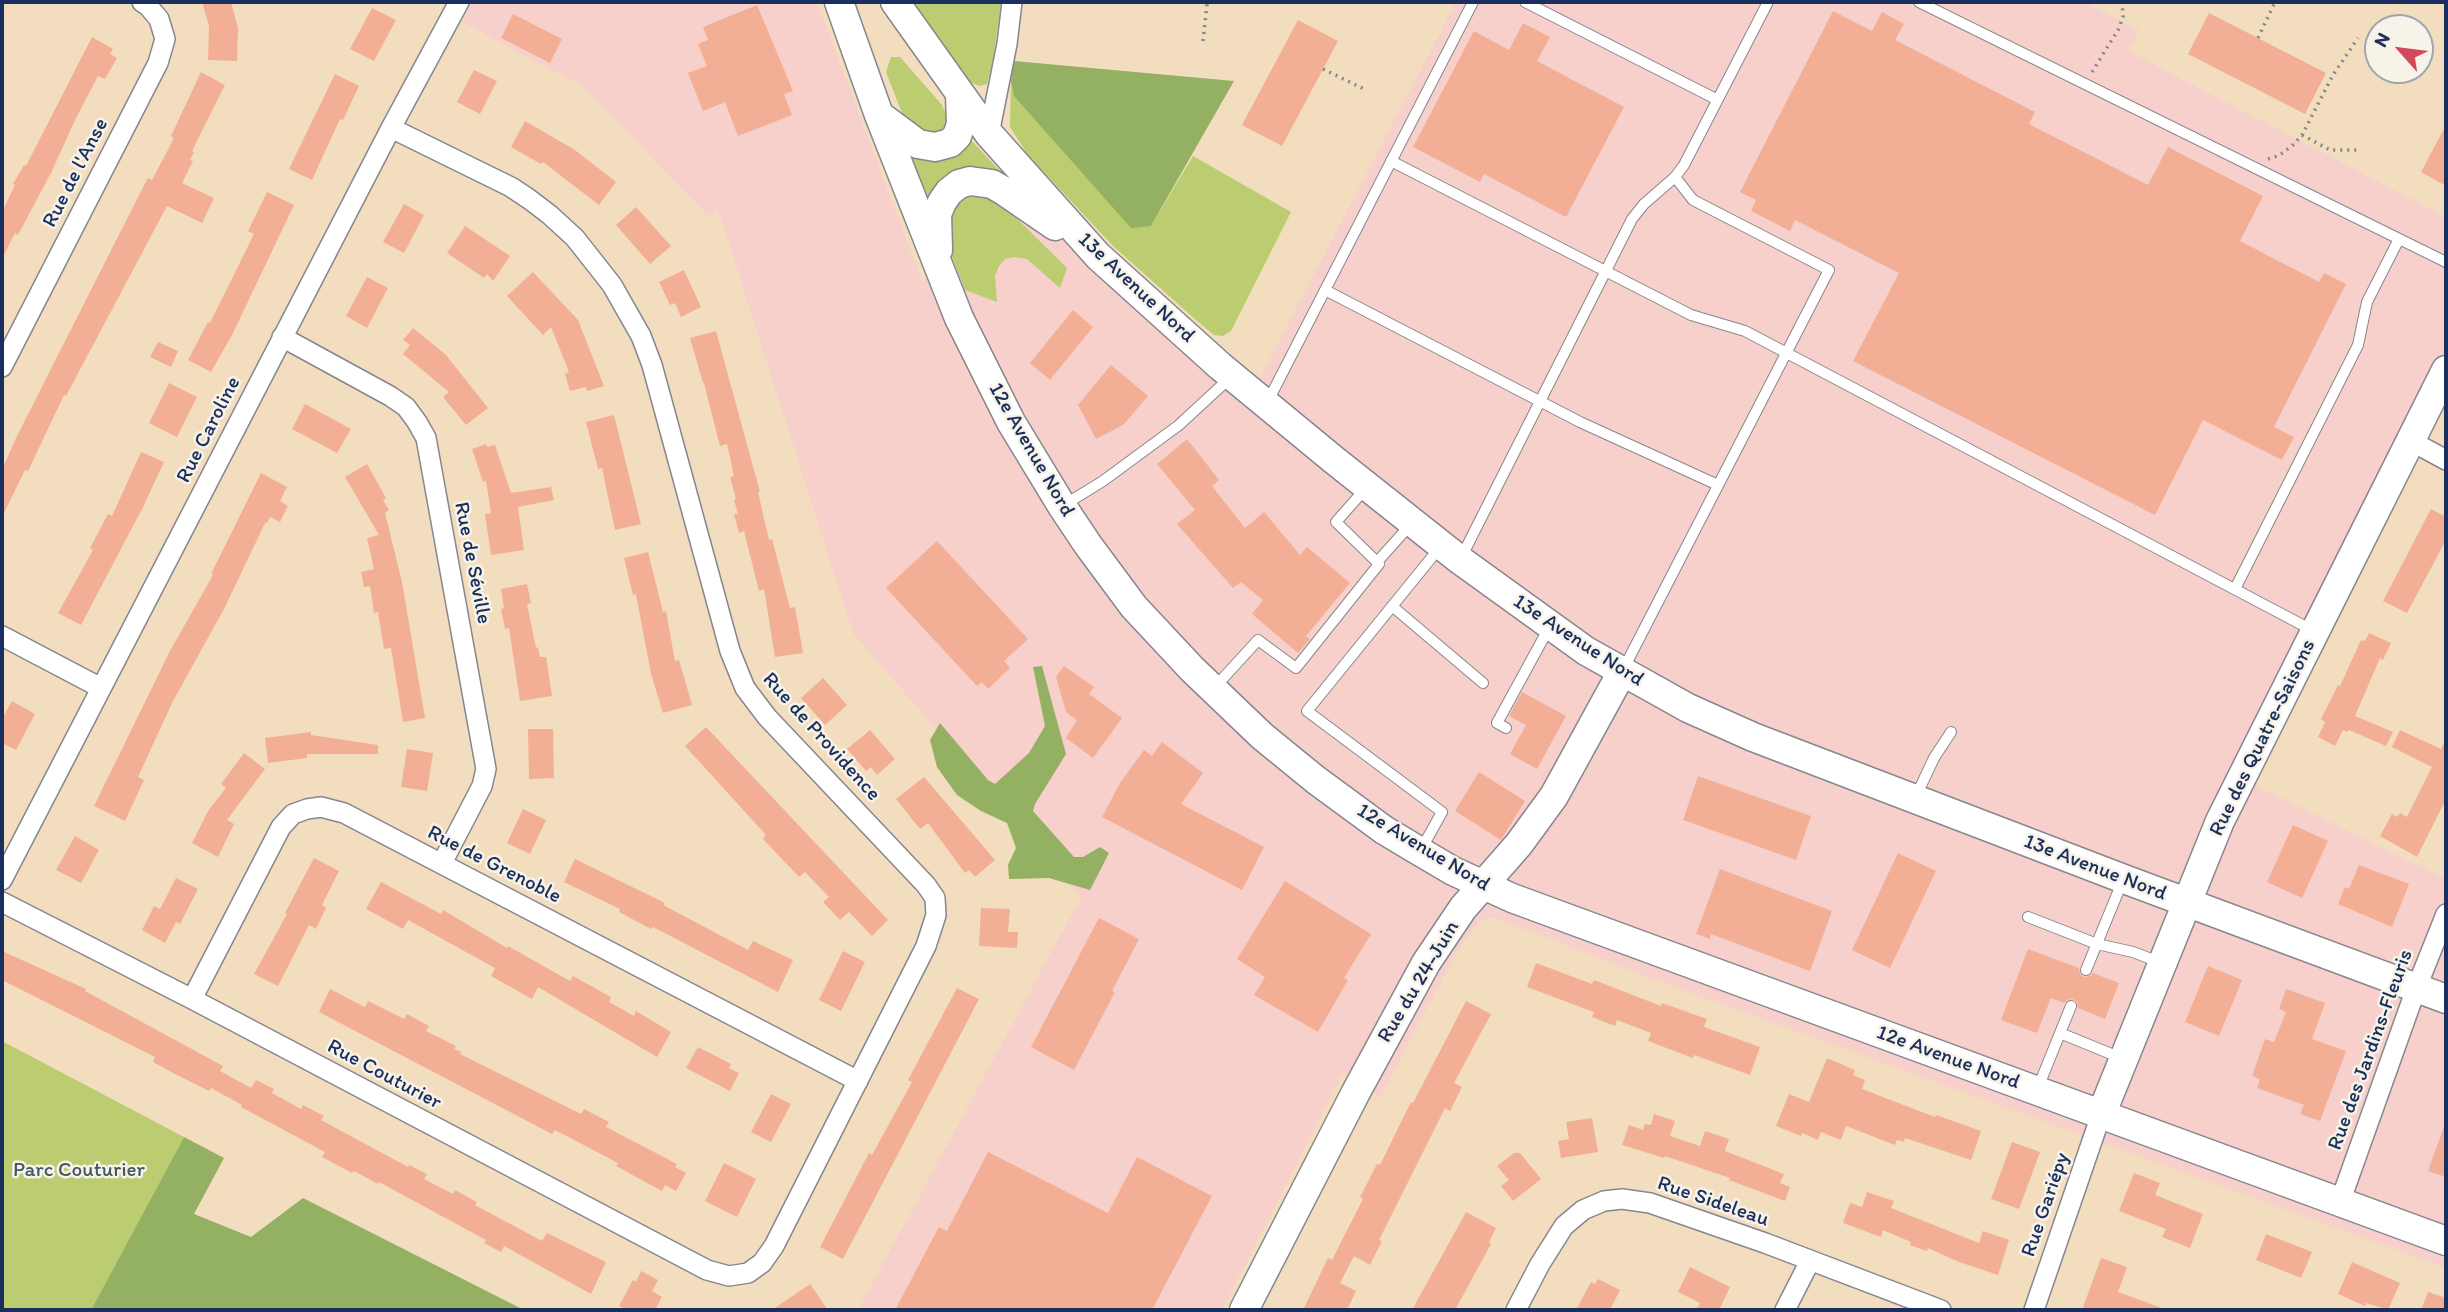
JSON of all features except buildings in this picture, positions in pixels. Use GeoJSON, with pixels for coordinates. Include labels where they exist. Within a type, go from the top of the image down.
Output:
{"type":"FeatureCollection","features":[{"type":"Feature","properties":{"kind":"main road","name":"12e Avenue Nord"},"geometry":{"type":"LineString","coordinates":[[839,2],[879,116],[959,318],[1011,422],[1062,506],[1087,545],[1134,607],[1212,690],[1315,780],[1384,830],[1483,886],[1584,926],[2446,1241]]}},
{"type":"Feature","properties":{"kind":"main road","name":"13e Avenue Nord"},"geometry":{"type":"LineString","coordinates":[[895,2],[989,134],[1098,256],[1232,376],[1412,523],[1550,625],[1622,672],[1688,708],[1754,737],[1914,800],[2446,999]]}},
{"type":"Feature","properties":{"kind":"main road"},"geometry":{"type":"LineString","coordinates":[[879,116],[918,144],[935,147],[950,143],[957,136],[961,124],[960,95]]}},
{"type":"Feature","properties":{"kind":"main road"},"geometry":{"type":"LineString","coordinates":[[940,271],[937,214],[949,192],[959,184],[970,181],[992,184],[1004,191],[1098,256]]}},
{"type":"Feature","properties":{"kind":"main road","name":"Rue des Quatre-Saisons"},"geometry":{"type":"LineString","coordinates":[[2101,1115],[2220,821],[2446,370]]}},
{"type":"Feature","properties":{"kind":"main road","name":"Rue du 24-Juin"},"geometry":{"type":"LineString","coordinates":[[1244,1310],[1401,1008],[1463,908],[1519,844],[1554,796],[1622,672]]}},
{"type":"Feature","properties":{"kind":"street","name":"Rue de l'Anse"},"geometry":{"type":"LineString","coordinates":[[2,367],[158,63],[165,39],[159,19],[142,2]]}},
{"type":"Feature","properties":{"kind":"street","name":"Rue Caroline"},"geometry":{"type":"LineString","coordinates":[[2,880],[458,2]]}},
{"type":"Feature","properties":{"kind":"street"},"geometry":{"type":"LineString","coordinates":[[989,134],[1012,2]]}},
{"type":"Feature","properties":{"kind":"street","name":"Rue de Providence"},"geometry":{"type":"LineString","coordinates":[[391,128],[511,187],[529,199],[575,238],[612,285],[641,337],[652,365],[730,651],[745,688],[767,717],[926,885],[935,898],[936,915],[926,946],[774,1246],[762,1263],[748,1273]]}},
{"type":"Feature","properties":{"kind":"street","name":"Rue de Séville"},"geometry":{"type":"LineString","coordinates":[[282,337],[406,407],[426,438],[486,769],[482,786],[442,863]]}},
{"type":"Feature","properties":{"kind":"street"},"geometry":{"type":"LineString","coordinates":[[2411,441],[2446,460]]}},
{"type":"Feature","properties":{"kind":"street"},"geometry":{"type":"LineString","coordinates":[[2,636],[101,688]]}},
{"type":"Feature","properties":{"kind":"street","name":"Rue de Grenoble"},"geometry":{"type":"LineString","coordinates":[[192,999],[281,827],[293,814],[307,808],[321,807],[345,813],[858,1081]]}},
{"type":"Feature","properties":{"kind":"street","name":"Rue Couturier"},"geometry":{"type":"LineString","coordinates":[[2,902],[706,1270],[729,1276],[748,1273]]}},
{"type":"Feature","properties":{"kind":"street","name":"Rue des Jardins-Fleuris"},"geometry":{"type":"LineString","coordinates":[[2340,1202],[2416,989],[2446,914]]}},
{"type":"Feature","properties":{"kind":"street","name":"Rue Gariépy"},"geometry":{"type":"LineString","coordinates":[[2034,1310],[2101,1115]]}},
{"type":"Feature","properties":{"kind":"street","name":"Rue Sideleau"},"geometry":{"type":"LineString","coordinates":[[1516,1310],[1564,1226],[1583,1210],[1604,1201],[1622,1199],[1650,1203],[1941,1310]]}},
{"type":"Feature","properties":{"kind":"street"},"geometry":{"type":"LineString","coordinates":[[1785,1310],[1810,1261]]}},
{"type":"Feature","properties":{"kind":"lane"},"geometry":{"type":"LineString","coordinates":[[1267,404],[1473,2]]}},
{"type":"Feature","properties":{"kind":"lane"},"geometry":{"type":"LineString","coordinates":[[1525,2],[1716,99]]}},
{"type":"Feature","properties":{"kind":"lane"},"geometry":{"type":"LineString","coordinates":[[1420,852],[1442,812],[1307,711],[1392,606],[1450,552],[1541,402],[1632,219],[1684,165],[1768,2]]}},
{"type":"Feature","properties":{"kind":"lane"},"geometry":{"type":"LineString","coordinates":[[1919,2],[2446,262]]}},
{"type":"Feature","properties":{"kind":"lane"},"geometry":{"type":"LineString","coordinates":[[1391,161],[1691,315],[1745,331],[2315,631]]}},
{"type":"Feature","properties":{"kind":"lane"},"geometry":{"type":"LineString","coordinates":[[1622,672],[1829,270],[1693,200],[1675,177]]}},
{"type":"Feature","properties":{"kind":"lane"},"geometry":{"type":"LineString","coordinates":[[2235,589],[2358,345],[2367,302],[2399,239]]}},
{"type":"Feature","properties":{"kind":"lane"},"geometry":{"type":"LineString","coordinates":[[1325,290],[1580,422],[1718,485]]}},
{"type":"Feature","properties":{"kind":"lane"},"geometry":{"type":"LineString","coordinates":[[1062,506],[1103,481],[1162,438],[1232,376]]}},
{"type":"Feature","properties":{"kind":"lane"},"geometry":{"type":"LineString","coordinates":[[1367,487],[1336,522],[1377,562]]}},
{"type":"Feature","properties":{"kind":"lane"},"geometry":{"type":"LineString","coordinates":[[1212,690],[1258,640],[1296,668],[1379,564],[1377,562],[1412,523]]}},
{"type":"Feature","properties":{"kind":"lane"},"geometry":{"type":"LineString","coordinates":[[1392,606],[1483,683]]}},
{"type":"Feature","properties":{"kind":"lane"},"geometry":{"type":"LineString","coordinates":[[1506,728],[1497,723],[1550,625]]}},
{"type":"Feature","properties":{"kind":"lane"},"geometry":{"type":"LineString","coordinates":[[1914,800],[1934,758],[1951,732]]}},
{"type":"Feature","properties":{"kind":"lane"},"geometry":{"type":"LineString","coordinates":[[2086,970],[2124,879]]}},
{"type":"Feature","properties":{"kind":"lane"},"geometry":{"type":"LineString","coordinates":[[2028,917],[2097,944],[2133,952],[2162,964]]}},
{"type":"Feature","properties":{"kind":"lane"},"geometry":{"type":"LineString","coordinates":[[2036,1090],[2071,1006]]}},
{"type":"Feature","properties":{"kind":"lane"},"geometry":{"type":"LineString","coordinates":[[2060,1033],[2123,1059]]}},
{"type":"Feature","properties":{"kind":"path"},"geometry":{"type":"LineString","coordinates":[[2085,84],[2118,30],[2123,17],[2122,2]]}},
{"type":"Feature","properties":{"kind":"path"},"geometry":{"type":"LineString","coordinates":[[2258,38],[2275,2]]}},
{"type":"Feature","properties":{"kind":"path"},"geometry":{"type":"LineString","coordinates":[[1203,41],[1207,4]]}},
{"type":"Feature","properties":{"kind":"path"},"geometry":{"type":"LineString","coordinates":[[2250,166],[2280,155],[2302,135],[2333,75],[2358,38]]}},
{"type":"Feature","properties":{"kind":"path"},"geometry":{"type":"LineString","coordinates":[[1323,69],[1364,89]]}},
{"type":"Feature","properties":{"kind":"path"},"geometry":{"type":"LineString","coordinates":[[2302,135],[2330,150],[2361,150]]}},
{"type":"Feature","properties":{"kind":"shaded area"},"geometry":{"type":"Polygon","coordinates":[[[472,2],[817,2],[922,281],[940,271],[970,181],[1098,256],[1252,393],[1456,2],[2084,2],[2139,30],[2128,51],[2446,217],[2446,404],[2255,785],[2446,879],[2446,1268],[1669,985],[1493,917],[1482,920],[1459,948],[1380,1098],[1343,1073],[1222,1310],[858,1310],[1081,897],[853,633],[718,209],[709,217],[584,87],[462,22],[472,2]]]}},
{"type":"Feature","properties":{"kind":"green space"},"geometry":{"type":"Polygon","coordinates":[[[913,2],[1001,2],[987,84],[980,86],[969,82],[913,2]]]}},
{"type":"Feature","properties":{"kind":"green space"},"geometry":{"type":"Polygon","coordinates":[[[891,57],[900,57],[942,105],[947,117],[944,128],[935,138],[909,131],[886,72],[891,57]]]}},
{"type":"Feature","properties":{"kind":"green space"},"geometry":{"type":"Polygon","coordinates":[[[1014,61],[1234,81],[1151,226],[1131,228],[1014,96],[1011,81],[1014,61]]]}},
{"type":"Feature","properties":{"kind":"green space"},"geometry":{"type":"Polygon","coordinates":[[[1011,81],[1014,96],[1151,226],[1193,156],[1291,212],[1231,331],[1223,336],[1214,335],[1196,320],[1113,246],[1028,155],[1010,127],[1011,81]]]}},
{"type":"Feature","properties":{"kind":"green space"},"geometry":{"type":"Polygon","coordinates":[[[969,138],[1014,186],[997,176],[929,210],[906,147],[969,138]]]}},
{"type":"Feature","properties":{"kind":"green space"},"geometry":{"type":"Polygon","coordinates":[[[965,192],[997,199],[1067,268],[1060,288],[1027,259],[1014,257],[1005,259],[995,276],[997,302],[965,290],[948,246],[952,202],[965,192]]]}},
{"type":"Feature","properties":{"kind":"green space"},"geometry":{"type":"Polygon","coordinates":[[[1042,666],[1066,754],[1033,811],[1074,857],[1083,857],[1100,847],[1109,853],[1090,890],[1049,878],[1009,879],[1008,865],[1016,848],[1007,823],[981,811],[957,795],[937,767],[930,740],[940,723],[988,780],[995,784],[1029,753],[1045,726],[1033,667],[1042,666]]]}},
{"type":"Feature","properties":{"kind":"green space","name":"Parc Couturier"},"geometry":{"type":"Polygon","coordinates":[[[2,1041],[184,1137],[91,1310],[2,1310],[2,1041]]]}},
{"type":"Feature","properties":{"kind":"green space"},"geometry":{"type":"Polygon","coordinates":[[[184,1137],[224,1158],[194,1214],[251,1237],[303,1198],[524,1310],[91,1310],[184,1137]]]}}]}
